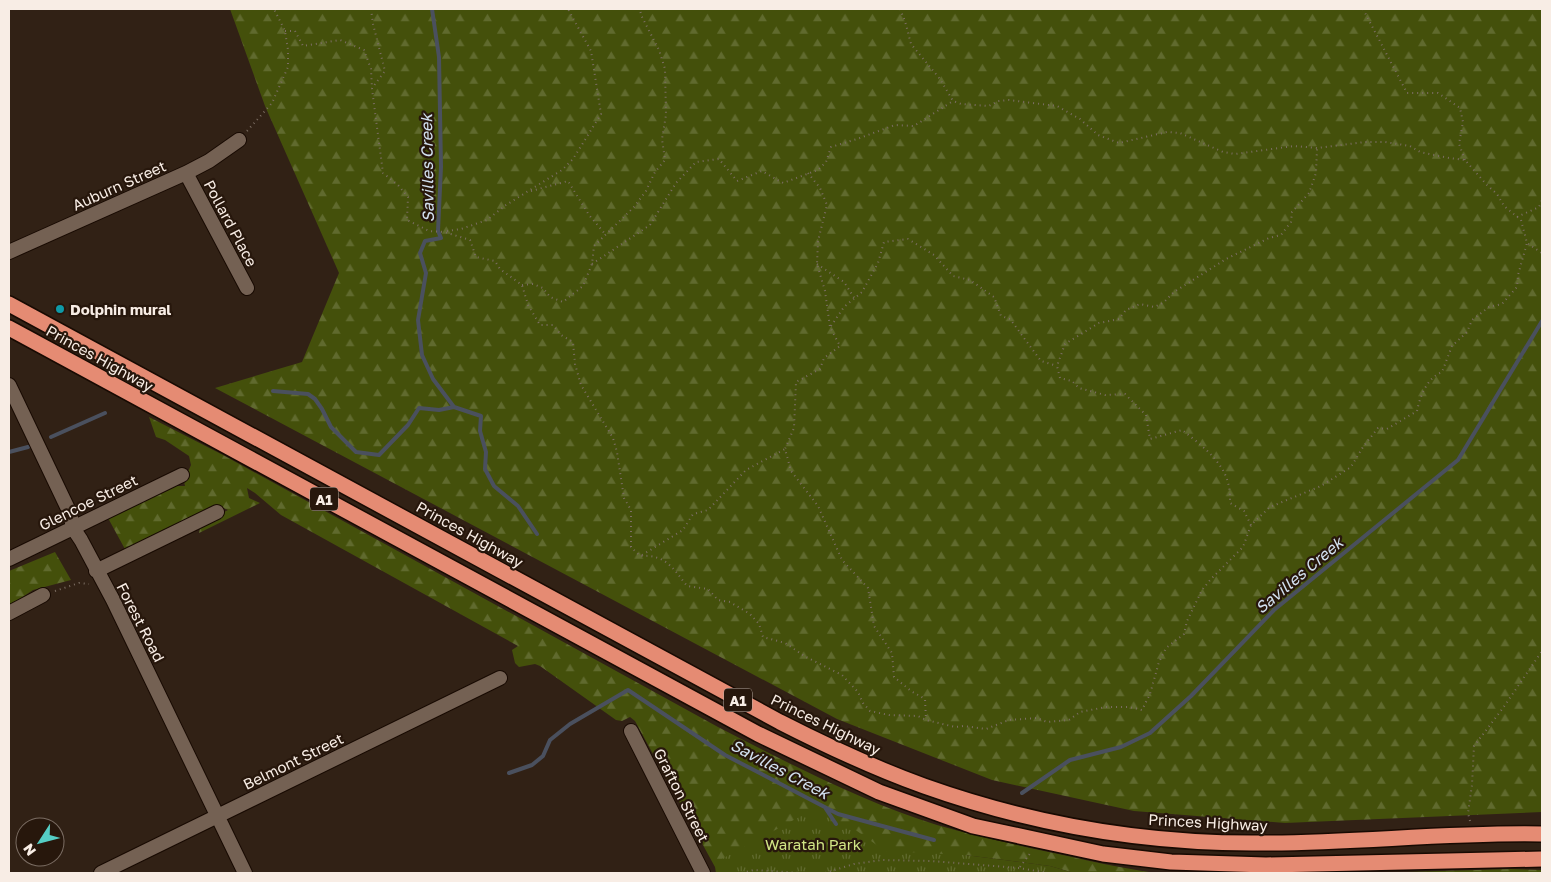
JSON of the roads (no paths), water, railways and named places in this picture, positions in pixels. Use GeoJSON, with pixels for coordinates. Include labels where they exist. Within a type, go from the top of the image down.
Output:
{"type":"FeatureCollection","features":[{"type":"Feature","properties":{"kind":"highway","name":"Princes Highway"},"geometry":{"type":"LineString","coordinates":[[9,304],[780,722],[842,753],[923,786],[1050,822],[1179,840],[1251,843],[1473,834],[1542,834]]}},
{"type":"Feature","properties":{"kind":"highway","name":"Princes Highway"},"geometry":{"type":"LineString","coordinates":[[9,328],[758,734],[879,792],[973,826],[1039,842],[1103,854],[1180,863],[1266,866],[1542,860]]}},
{"type":"Feature","properties":{"kind":"street","name":"Auburn Street"},"geometry":{"type":"LineString","coordinates":[[9,252],[186,173],[209,161],[239,140]]}},
{"type":"Feature","properties":{"kind":"street","name":"Pollard Place"},"geometry":{"type":"LineString","coordinates":[[186,173],[247,288]]}},
{"type":"Feature","properties":{"kind":"street","name":"Forest Road"},"geometry":{"type":"LineString","coordinates":[[9,385],[70,512],[73,528],[81,540],[96,577],[143,662],[245,873]]}},
{"type":"Feature","properties":{"kind":"street","name":"Glencoe Street"},"geometry":{"type":"LineString","coordinates":[[9,559],[182,475]]}},
{"type":"Feature","properties":{"kind":"street"},"geometry":{"type":"LineString","coordinates":[[96,577],[217,512]]}},
{"type":"Feature","properties":{"kind":"street"},"geometry":{"type":"LineString","coordinates":[[9,612],[43,595]]}},
{"type":"Feature","properties":{"kind":"street","name":"Belmont Street"},"geometry":{"type":"LineString","coordinates":[[101,873],[500,678]]}},
{"type":"Feature","properties":{"kind":"street","name":"Grafton Street"},"geometry":{"type":"LineString","coordinates":[[632,731],[703,873]]}},
{"type":"Feature","properties":{"kind":"waterway","name":"Savilles Creek"},"geometry":{"type":"LineString","coordinates":[[432,9],[439,57],[441,167],[438,231],[441,238],[425,241],[420,253],[426,273],[418,320],[422,355],[433,379],[454,407],[481,416],[480,431],[486,452],[485,469],[494,486],[518,506],[537,534]]}},
{"type":"Feature","properties":{"kind":"waterway","name":"Savilles Creek"},"geometry":{"type":"LineString","coordinates":[[1022,793],[1070,760],[1121,747],[1150,733],[1191,696],[1274,610],[1458,460],[1542,321]]}},
{"type":"Feature","properties":{"kind":"waterway"},"geometry":{"type":"LineString","coordinates":[[273,391],[308,394],[315,399],[322,409],[331,427],[356,452],[379,455],[408,425],[419,408],[439,410],[454,407]]}},
{"type":"Feature","properties":{"kind":"waterway"},"geometry":{"type":"LineString","coordinates":[[51,437],[105,413]]}},
{"type":"Feature","properties":{"kind":"waterway"},"geometry":{"type":"LineString","coordinates":[[9,452],[28,447]]}},
{"type":"Feature","properties":{"kind":"waterway","name":"Savilles Creek"},"geometry":{"type":"LineString","coordinates":[[509,773],[532,765],[543,756],[550,740],[570,724],[628,690],[725,755],[838,814],[934,840]]}},
{"type":"Feature","properties":{"kind":"waterway"},"geometry":{"type":"LineString","coordinates":[[826,809],[836,824]]}},
{"type":"Feature","properties":{"kind":"place","name":"Dolphin mural"},"geometry":{"type":"Point","coordinates":[60,309]}},
{"type":"Feature","properties":{"kind":"park label","name":"Waratah Park"},"geometry":{"type":"Point","coordinates":[813,844]}}]}
